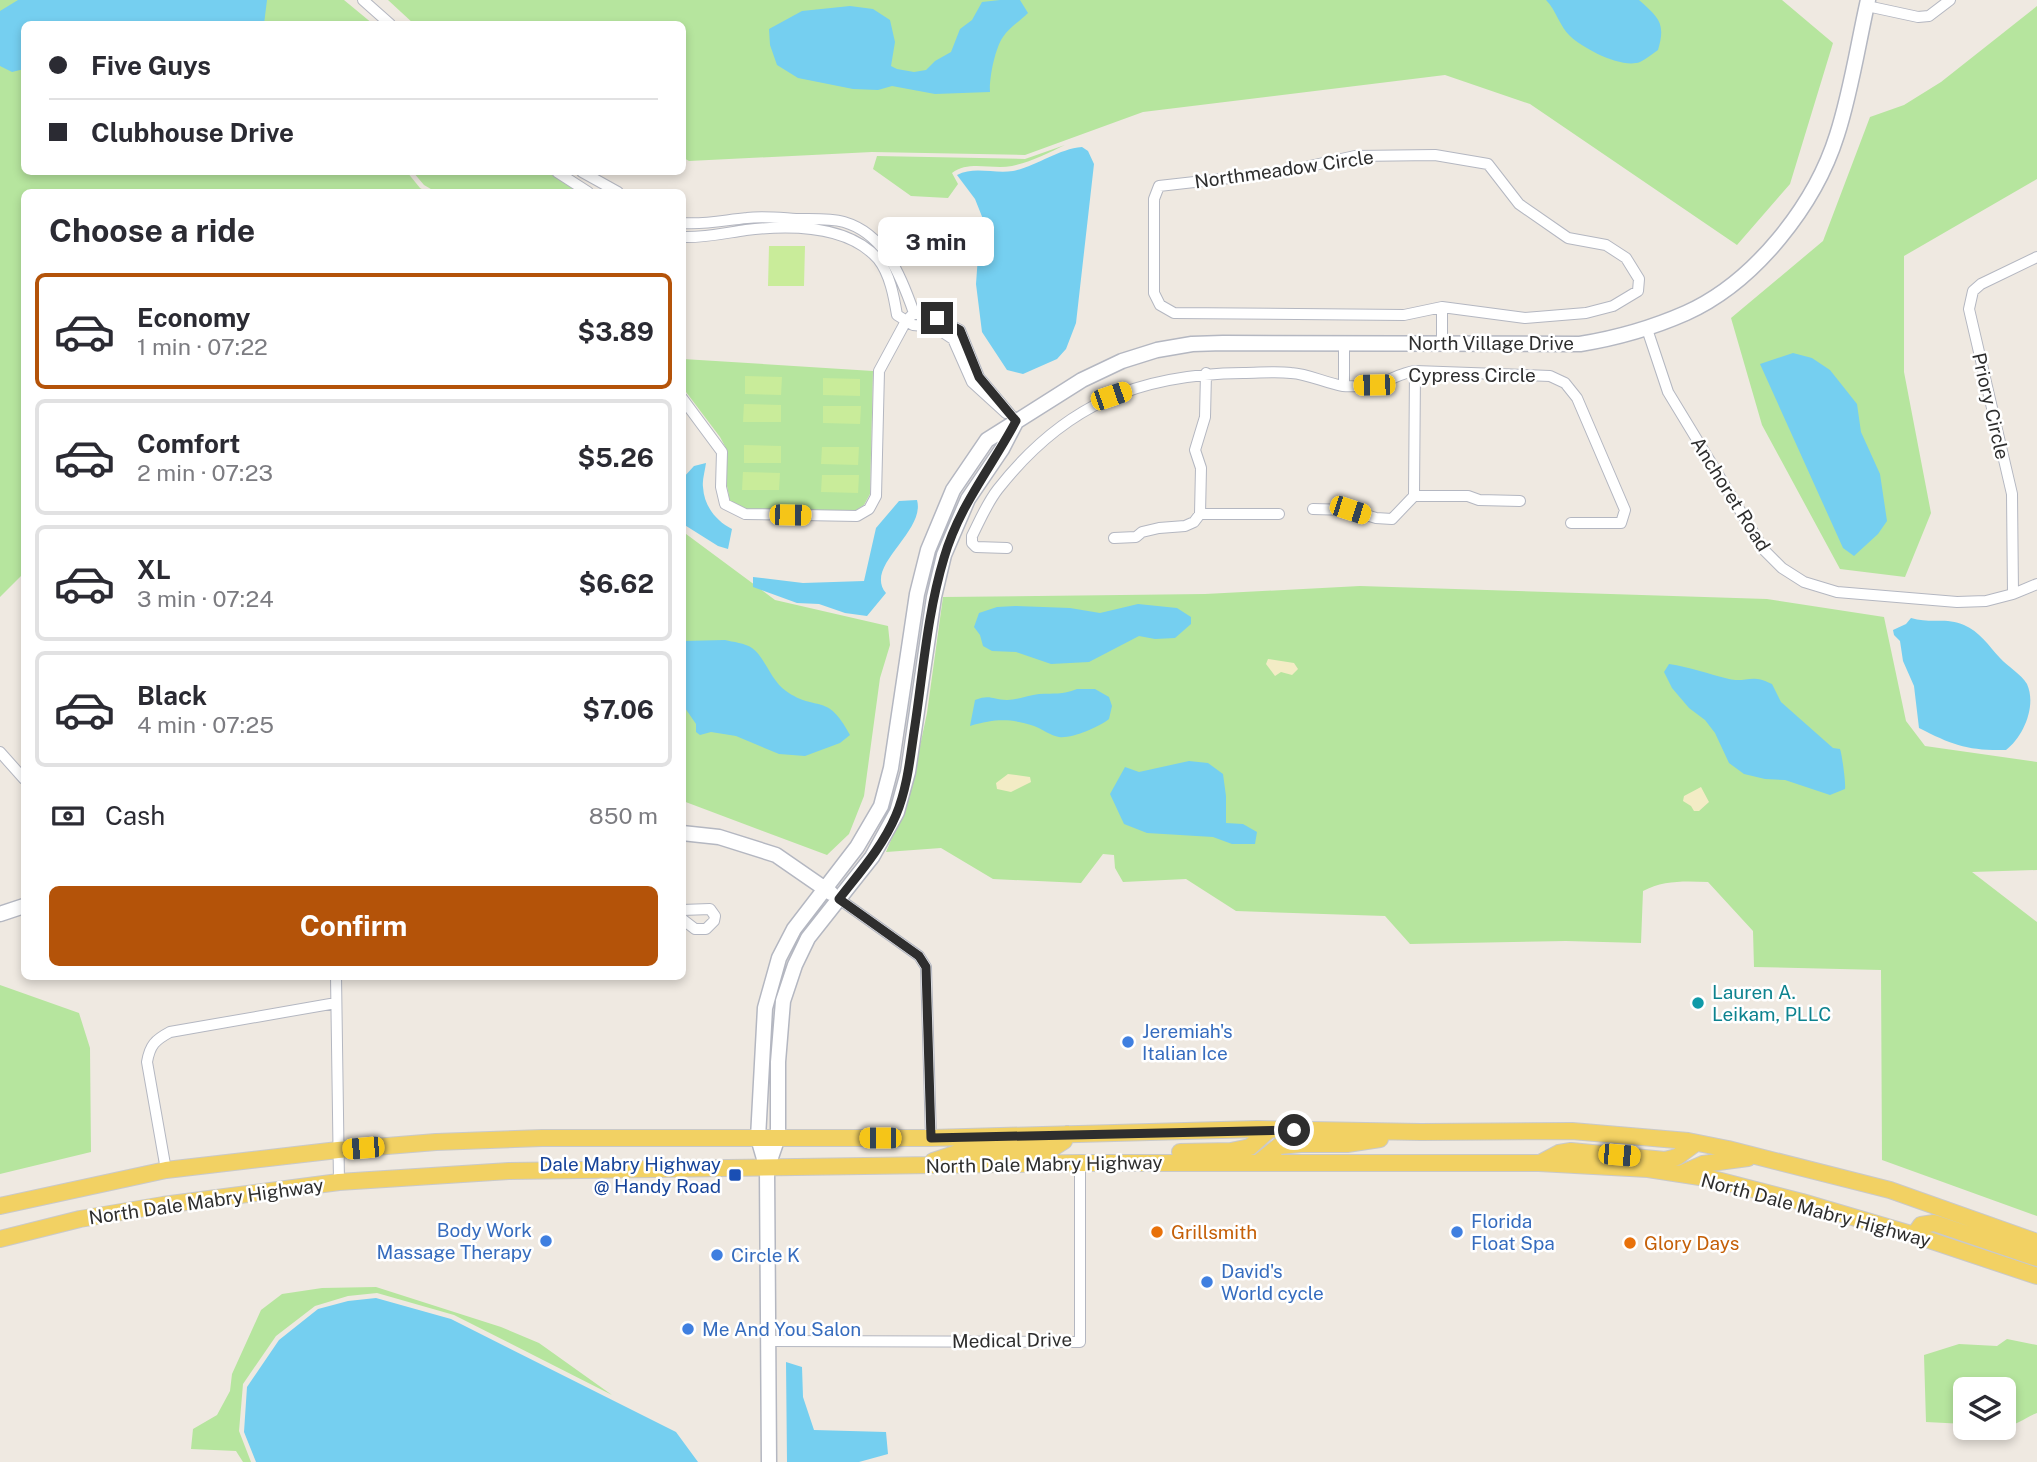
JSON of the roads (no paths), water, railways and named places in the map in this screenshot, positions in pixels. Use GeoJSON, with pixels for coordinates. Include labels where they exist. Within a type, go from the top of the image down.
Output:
{"type":"FeatureCollection","features":[{"type":"Feature","properties":{"kind":"main road","name":"North Dale Mabry Highway"},"geometry":{"type":"LineString","coordinates":[[0,1206],[166,1170],[338,1150],[436,1142],[515,1139],[931,1138],[1269,1130],[1572,1131],[1696,1143],[1761,1156],[1890,1191],[2037,1242]]}},
{"type":"Feature","properties":{"kind":"main road"},"geometry":{"type":"LineString","coordinates":[[1080,1163],[1130,1154],[1231,1151],[1250,1147],[1269,1130]]}},
{"type":"Feature","properties":{"kind":"main road"},"geometry":{"type":"LineString","coordinates":[[1258,1163],[1279,1146],[1347,1144],[1421,1132]]}},
{"type":"Feature","properties":{"kind":"main road"},"geometry":{"type":"LineString","coordinates":[[921,1165],[957,1153],[1050,1150],[1064,1141],[1067,1134]]}},
{"type":"Feature","properties":{"kind":"main road"},"geometry":{"type":"LineString","coordinates":[[1539,1163],[1559,1153],[1571,1151],[1665,1160],[1677,1157],[1696,1143]]}},
{"type":"Feature","properties":{"kind":"main road"},"geometry":{"type":"LineString","coordinates":[[1680,1174],[1718,1160],[1761,1156]]}},
{"type":"Feature","properties":{"kind":"main road","name":"North Dale Mabry Highway"},"geometry":{"type":"LineString","coordinates":[[0,1239],[80,1219],[163,1205],[339,1182],[509,1171],[1080,1163],[1539,1163],[1648,1169],[1713,1180],[1914,1235],[2037,1276]]}},
{"type":"Feature","properties":{"kind":"main road"},"geometry":{"type":"LineString","coordinates":[[1914,1235],[1921,1225],[1934,1223],[2037,1258]]}},
{"type":"Feature","properties":{"kind":"street"},"geometry":{"type":"LineString","coordinates":[[363,0],[387,21]]}},
{"type":"Feature","properties":{"kind":"street"},"geometry":{"type":"LineString","coordinates":[[1867,3],[1918,17],[1929,16],[1950,0]]}},
{"type":"Feature","properties":{"kind":"street","name":"North Village Drive"},"geometry":{"type":"LineString","coordinates":[[767,1168],[758,1138],[765,1008],[779,958],[794,929],[858,847],[881,806],[891,768],[917,594],[928,550],[953,490],[987,440],[1082,380],[1122,361],[1157,350],[1192,344],[1223,343],[1580,344],[1627,335],[1689,312],[1731,284],[1767,253],[1799,213],[1821,175],[1838,134],[1867,3]]}},
{"type":"Feature","properties":{"kind":"street","name":"Northmeadow Circle"},"geometry":{"type":"LineString","coordinates":[[1435,155],[1488,164],[1518,204],[1568,238],[1606,245],[1626,258],[1639,279],[1638,291],[1613,306],[1586,313],[1525,318],[1442,307],[1404,315],[1174,313],[1160,305],[1154,293],[1154,198],[1159,186],[1175,183],[1283,172],[1355,156],[1435,155]]}},
{"type":"Feature","properties":{"kind":"street"},"geometry":{"type":"LineString","coordinates":[[562,175],[584,189]]}},
{"type":"Feature","properties":{"kind":"street"},"geometry":{"type":"LineString","coordinates":[[585,175],[601,189]]}},
{"type":"Feature","properties":{"kind":"street"},"geometry":{"type":"LineString","coordinates":[[686,223],[750,217],[844,222],[863,231],[885,250],[914,313]]}},
{"type":"Feature","properties":{"kind":"street"},"geometry":{"type":"LineString","coordinates":[[686,237],[749,230],[805,229],[844,235],[878,260],[892,287],[897,315],[913,325],[935,327],[953,339],[972,382],[996,407],[1016,421]]}},
{"type":"Feature","properties":{"kind":"street","name":"Priory Circle"},"geometry":{"type":"LineString","coordinates":[[2013,594],[2012,494],[1969,309],[1973,291],[1981,284],[2037,257]]}},
{"type":"Feature","properties":{"kind":"street"},"geometry":{"type":"LineString","coordinates":[[1442,307],[1442,344]]}},
{"type":"Feature","properties":{"kind":"street"},"geometry":{"type":"LineString","coordinates":[[686,403],[722,452],[721,486],[725,504],[745,514],[857,516],[869,509],[876,496],[879,371],[906,321],[914,313]]}},
{"type":"Feature","properties":{"kind":"street"},"geometry":{"type":"LineString","coordinates":[[914,313],[937,318],[960,330],[979,377],[1016,421]]}},
{"type":"Feature","properties":{"kind":"street","name":"Anchoret Road"},"geometry":{"type":"LineString","coordinates":[[1647,329],[1668,392],[1764,550],[1782,568],[1804,582],[1837,592],[1957,602],[1986,601],[2037,584]]}},
{"type":"Feature","properties":{"kind":"street"},"geometry":{"type":"LineString","coordinates":[[1344,344],[1344,386]]}},
{"type":"Feature","properties":{"kind":"street"},"geometry":{"type":"LineString","coordinates":[[1313,509],[1350,510],[1376,518],[1392,519],[1414,496],[1415,371]]}},
{"type":"Feature","properties":{"kind":"street","name":"Cypress Circle"},"geometry":{"type":"LineString","coordinates":[[1007,548],[976,547],[972,543],[972,536],[996,491],[1031,451],[1069,419],[1111,396],[1156,381],[1206,373],[1292,373],[1344,386],[1374,385],[1415,371],[1540,375],[1564,383],[1577,398],[1625,510],[1622,523],[1572,523]]}},
{"type":"Feature","properties":{"kind":"street"},"geometry":{"type":"LineString","coordinates":[[1114,538],[1136,537],[1142,532],[1159,528],[1185,526],[1194,522],[1200,514],[1201,468],[1195,450],[1205,418],[1206,373]]}},
{"type":"Feature","properties":{"kind":"street"},"geometry":{"type":"LineString","coordinates":[[769,1462],[767,1168],[778,1137],[778,1062],[783,1001],[808,938],[872,857],[897,812],[908,772],[934,597],[944,555],[968,499],[1002,449],[1016,421]]}},
{"type":"Feature","properties":{"kind":"street"},"geometry":{"type":"LineString","coordinates":[[1414,496],[1468,496],[1479,500],[1520,501]]}},
{"type":"Feature","properties":{"kind":"street"},"geometry":{"type":"LineString","coordinates":[[1200,514],[1279,514]]}},
{"type":"Feature","properties":{"kind":"street"},"geometry":{"type":"LineString","coordinates":[[0,752],[21,776]]}},
{"type":"Feature","properties":{"kind":"street"},"geometry":{"type":"LineString","coordinates":[[686,833],[719,837],[776,855],[919,956],[926,967],[931,1138]]}},
{"type":"Feature","properties":{"kind":"street"},"geometry":{"type":"LineString","coordinates":[[0,914],[21,906]]}},
{"type":"Feature","properties":{"kind":"street"},"geometry":{"type":"LineString","coordinates":[[686,910],[710,909],[715,916],[706,929],[695,929],[686,922]]}},
{"type":"Feature","properties":{"kind":"street"},"geometry":{"type":"LineString","coordinates":[[336,980],[339,1182]]}},
{"type":"Feature","properties":{"kind":"street"},"geometry":{"type":"LineString","coordinates":[[166,1170],[147,1062],[149,1049],[155,1040],[170,1032],[336,1003]]}},
{"type":"Feature","properties":{"kind":"street"},"geometry":{"type":"LineString","coordinates":[[765,1008],[782,1013]]}},
{"type":"Feature","properties":{"kind":"street","name":"Medical Drive"},"geometry":{"type":"LineString","coordinates":[[769,1341],[1080,1342],[1080,1163]]}},
{"type":"Feature","properties":{"kind":"water"},"geometry":{"type":"Polygon","coordinates":[[[18,0],[267,0],[264,21],[21,21],[21,70],[12,72],[0,66],[0,11],[18,0]]]}},
{"type":"Feature","properties":{"kind":"water"},"geometry":{"type":"Polygon","coordinates":[[[1020,0],[1028,13],[1008,31],[997,48],[990,92],[935,94],[892,86],[878,90],[853,89],[798,78],[777,65],[770,45],[769,29],[802,11],[850,6],[873,9],[890,20],[895,42],[891,66],[914,72],[926,70],[951,52],[960,29],[972,20],[982,2],[1020,0]]]}},
{"type":"Feature","properties":{"kind":"water"},"geometry":{"type":"Polygon","coordinates":[[[1546,0],[1639,0],[1652,12],[1661,27],[1658,50],[1640,62],[1632,63],[1623,63],[1604,56],[1584,47],[1570,36],[1546,0]]]}},
{"type":"Feature","properties":{"kind":"water"},"geometry":{"type":"Polygon","coordinates":[[[1082,147],[1088,151],[1094,164],[1076,323],[1066,349],[1057,359],[1023,374],[1007,370],[982,332],[976,284],[978,256],[984,241],[983,219],[975,199],[957,175],[970,171],[1013,171],[1064,151],[1082,147]]]}},
{"type":"Feature","properties":{"kind":"water"},"geometry":{"type":"Polygon","coordinates":[[[1793,353],[1812,358],[1830,370],[1857,404],[1861,432],[1880,474],[1887,521],[1878,534],[1854,556],[1843,548],[1760,364],[1793,353]]]}},
{"type":"Feature","properties":{"kind":"water"},"geometry":{"type":"Polygon","coordinates":[[[706,463],[704,494],[712,512],[732,529],[728,549],[718,546],[686,526],[686,475],[694,466],[706,463]]]}},
{"type":"Feature","properties":{"kind":"water"},"geometry":{"type":"Polygon","coordinates":[[[917,500],[913,524],[882,572],[881,583],[886,593],[867,616],[845,613],[819,604],[797,603],[753,587],[753,577],[803,583],[864,581],[876,528],[899,501],[917,500]]]}},
{"type":"Feature","properties":{"kind":"water"},"geometry":{"type":"Polygon","coordinates":[[[1138,604],[1177,608],[1191,617],[1191,624],[1175,638],[1155,639],[1139,636],[1089,662],[1051,664],[1016,652],[992,651],[983,646],[974,627],[979,613],[997,607],[1070,608],[1100,613],[1138,604]]]}},
{"type":"Feature","properties":{"kind":"water"},"geometry":{"type":"Polygon","coordinates":[[[1911,618],[1951,621],[1969,628],[2027,684],[2030,702],[2027,720],[2018,737],[2006,750],[1961,746],[1919,728],[1914,686],[1903,661],[1900,641],[1893,630],[1906,624],[1911,618]]]}},
{"type":"Feature","properties":{"kind":"water"},"geometry":{"type":"Polygon","coordinates":[[[725,640],[752,648],[781,687],[797,697],[828,708],[842,721],[850,735],[840,743],[805,756],[779,754],[736,736],[711,732],[700,735],[686,709],[686,641],[725,640]]]}},
{"type":"Feature","properties":{"kind":"water"},"geometry":{"type":"Polygon","coordinates":[[[1669,664],[1729,679],[1759,679],[1772,684],[1781,702],[1833,748],[1840,749],[1845,789],[1830,795],[1785,780],[1744,774],[1729,763],[1715,733],[1705,720],[1689,708],[1672,688],[1664,672],[1669,664]]]}},
{"type":"Feature","properties":{"kind":"water"},"geometry":{"type":"Polygon","coordinates":[[[1077,689],[1095,689],[1109,697],[1112,706],[1109,719],[1085,732],[1064,737],[1034,726],[1009,721],[970,726],[975,700],[980,698],[1011,700],[1077,689]]]}},
{"type":"Feature","properties":{"kind":"water"},"geometry":{"type":"Polygon","coordinates":[[[1189,761],[1208,763],[1223,774],[1226,823],[1243,824],[1257,832],[1255,844],[1232,844],[1213,837],[1147,833],[1124,824],[1110,794],[1125,767],[1139,772],[1189,761]]]}},
{"type":"Feature","properties":{"kind":"water"},"geometry":{"type":"Polygon","coordinates":[[[376,1298],[451,1319],[676,1432],[698,1462],[256,1462],[244,1432],[247,1387],[279,1340],[318,1309],[348,1301],[376,1298]]]}},
{"type":"Feature","properties":{"kind":"water"},"geometry":{"type":"Polygon","coordinates":[[[786,1362],[802,1367],[803,1397],[814,1430],[886,1432],[888,1454],[859,1462],[787,1462],[786,1362]]]}},
{"type":"Feature","properties":{"kind":"place","name":"Lauren A. Leikam, PLLC"},"geometry":{"type":"Point","coordinates":[1698,1003]}},
{"type":"Feature","properties":{"kind":"place","name":"Jeremiah's Italian Ice"},"geometry":{"type":"Point","coordinates":[1128,1042]}},
{"type":"Feature","properties":{"kind":"place","name":"Dale Mabry Highway @ Handy Road"},"geometry":{"type":"Point","coordinates":[735,1175]}},
{"type":"Feature","properties":{"kind":"place","name":"Grillsmith"},"geometry":{"type":"Point","coordinates":[1157,1232]}},
{"type":"Feature","properties":{"kind":"place","name":"Florida Float Spa"},"geometry":{"type":"Point","coordinates":[1457,1232]}},
{"type":"Feature","properties":{"kind":"place","name":"Body Work Massage Therapy"},"geometry":{"type":"Point","coordinates":[546,1241]}},
{"type":"Feature","properties":{"kind":"place","name":"Glory Days"},"geometry":{"type":"Point","coordinates":[1630,1243]}},
{"type":"Feature","properties":{"kind":"place","name":"Circle K"},"geometry":{"type":"Point","coordinates":[717,1255]}},
{"type":"Feature","properties":{"kind":"place","name":"David's World cycle"},"geometry":{"type":"Point","coordinates":[1207,1282]}},
{"type":"Feature","properties":{"kind":"place","name":"Me And You Salon"},"geometry":{"type":"Point","coordinates":[688,1329]}}]}
